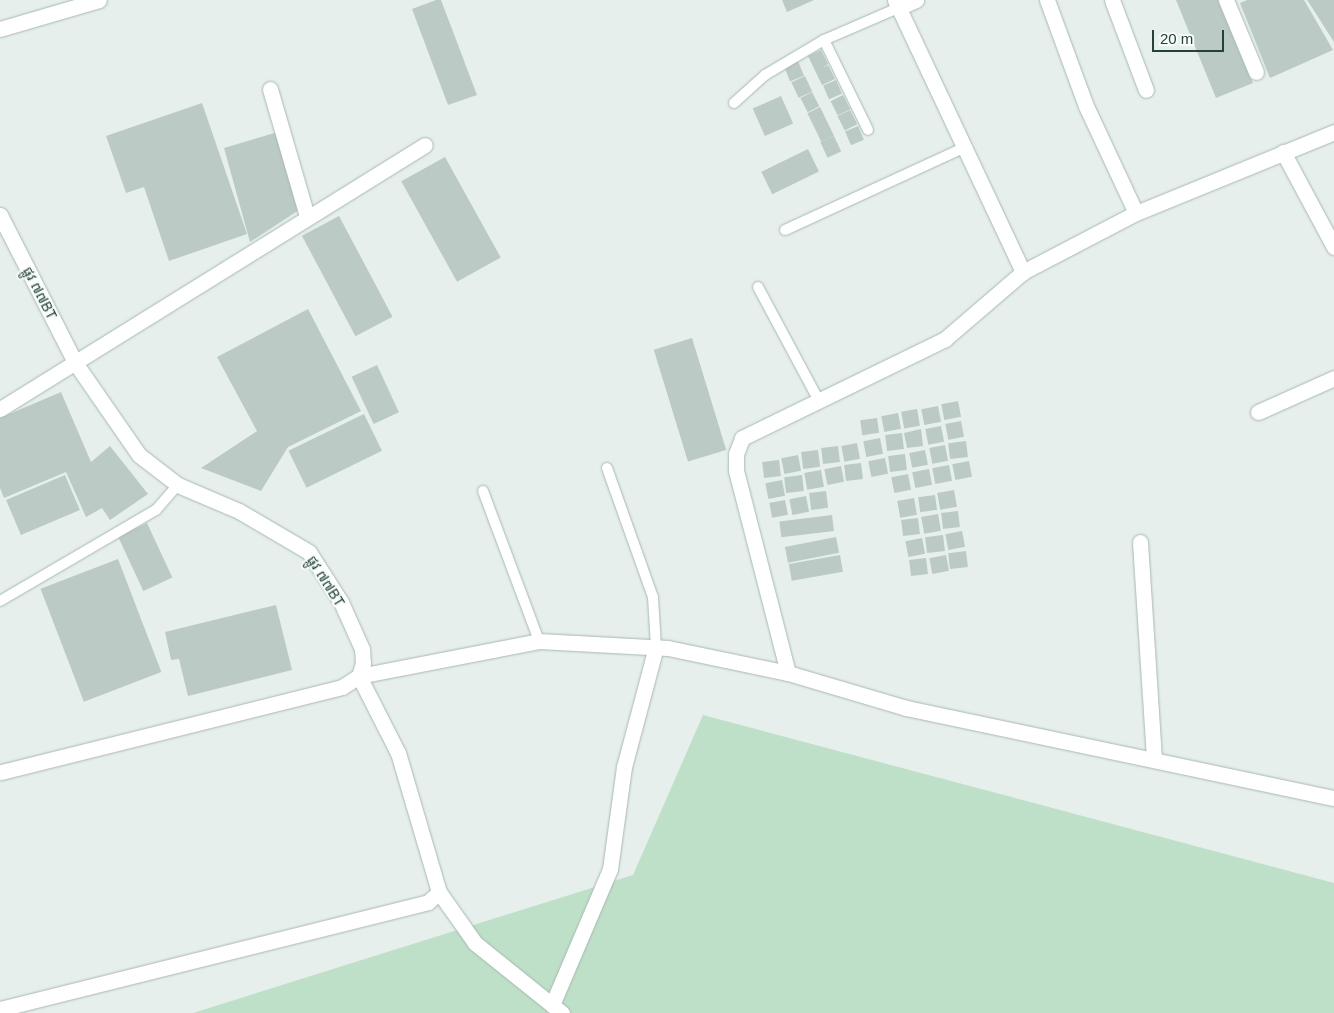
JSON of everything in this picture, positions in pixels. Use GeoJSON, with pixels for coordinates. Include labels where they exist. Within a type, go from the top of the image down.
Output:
{"type":"FeatureCollection","features":[{"type":"Feature","properties":{"kind":"street"},"geometry":{"type":"LineString","coordinates":[[0,29],[99,0]]}},
{"type":"Feature","properties":{"kind":"street"},"geometry":{"type":"LineString","coordinates":[[916,0],[896,4],[1023,272]]}},
{"type":"Feature","properties":{"kind":"street"},"geometry":{"type":"LineString","coordinates":[[1047,0],[1086,106],[1136,213]]}},
{"type":"Feature","properties":{"kind":"street"},"geometry":{"type":"LineString","coordinates":[[1112,0],[1146,90]]}},
{"type":"Feature","properties":{"kind":"street"},"geometry":{"type":"LineString","coordinates":[[1226,0],[1256,72]]}},
{"type":"Feature","properties":{"kind":"street"},"geometry":{"type":"LineString","coordinates":[[270,89],[307,216]]}},
{"type":"Feature","properties":{"kind":"street"},"geometry":{"type":"LineString","coordinates":[[788,672],[736,454],[742,438],[818,399],[944,339],[1023,272],[1136,213],[1334,132]]}},
{"type":"Feature","properties":{"kind":"street"},"geometry":{"type":"LineString","coordinates":[[0,409],[76,364],[307,216],[425,145]]}},
{"type":"Feature","properties":{"kind":"street"},"geometry":{"type":"LineString","coordinates":[[1283,152],[1334,247]]}},
{"type":"Feature","properties":{"kind":"street","name":"ផ្លូវ ៧៧BT"},"geometry":{"type":"LineString","coordinates":[[0,214],[76,364],[139,455],[178,485],[240,511],[309,552],[341,602],[362,649],[359,676]]}},
{"type":"Feature","properties":{"kind":"street"},"geometry":{"type":"LineString","coordinates":[[1258,412],[1334,378]]}},
{"type":"Feature","properties":{"kind":"street"},"geometry":{"type":"LineString","coordinates":[[1140,542],[1154,759]]}},
{"type":"Feature","properties":{"kind":"street"},"geometry":{"type":"LineString","coordinates":[[0,772],[342,687],[359,676],[539,641],[656,647],[788,672],[906,708],[1334,798]]}},
{"type":"Feature","properties":{"kind":"street"},"geometry":{"type":"LineString","coordinates":[[359,676],[398,753],[439,892],[475,943],[557,1009],[610,869],[624,767],[656,647]]}},
{"type":"Feature","properties":{"kind":"street"},"geometry":{"type":"LineString","coordinates":[[0,1009],[428,902],[439,892]]}},
{"type":"Feature","properties":{"kind":"lane"},"geometry":{"type":"LineString","coordinates":[[734,103],[765,75],[824,40],[896,4]]}},
{"type":"Feature","properties":{"kind":"lane"},"geometry":{"type":"LineString","coordinates":[[824,40],[868,130]]}},
{"type":"Feature","properties":{"kind":"lane"},"geometry":{"type":"LineString","coordinates":[[784,230],[963,148]]}},
{"type":"Feature","properties":{"kind":"lane"},"geometry":{"type":"LineString","coordinates":[[758,287],[818,399]]}},
{"type":"Feature","properties":{"kind":"lane"},"geometry":{"type":"LineString","coordinates":[[607,468],[653,597],[656,647]]}},
{"type":"Feature","properties":{"kind":"lane"},"geometry":{"type":"LineString","coordinates":[[0,601],[156,510],[178,485]]}},
{"type":"Feature","properties":{"kind":"lane"},"geometry":{"type":"LineString","coordinates":[[482,491],[539,641]]}},
{"type":"Feature","properties":{"kind":"green space"},"geometry":{"type":"Polygon","coordinates":[[[703,715],[1334,883],[1334,1013],[193,1013],[633,875],[703,715]]]}},
{"type":"Feature","properties":{"kind":"building"},"geometry":{"type":"Polygon","coordinates":[[[441,0],[477,95],[448,105],[412,9],[441,0]]]}},
{"type":"Feature","properties":{"kind":"building"},"geometry":{"type":"Polygon","coordinates":[[[782,0],[814,0],[787,12],[782,0]]]}},
{"type":"Feature","properties":{"kind":"building"},"geometry":{"type":"Polygon","coordinates":[[[1176,0],[1218,0],[1253,83],[1216,98],[1176,0]]]}},
{"type":"Feature","properties":{"kind":"building"},"geometry":{"type":"Polygon","coordinates":[[[1247,0],[1304,0],[1333,50],[1270,78],[1240,3],[1247,0]]]}},
{"type":"Feature","properties":{"kind":"building"},"geometry":{"type":"Polygon","coordinates":[[[1307,0],[1334,0],[1334,42],[1313,9],[1307,0]]]}},
{"type":"Feature","properties":{"kind":"building"},"geometry":{"type":"Polygon","coordinates":[[[821,50],[828,64],[822,68],[828,65],[835,79],[822,85],[808,56],[821,50]]]}},
{"type":"Feature","properties":{"kind":"building"},"geometry":{"type":"Polygon","coordinates":[[[798,61],[804,76],[790,81],[784,67],[798,61]]]}},
{"type":"Feature","properties":{"kind":"building"},"geometry":{"type":"Polygon","coordinates":[[[805,76],[812,91],[799,98],[791,82],[805,76]]]}},
{"type":"Feature","properties":{"kind":"building"},"geometry":{"type":"Polygon","coordinates":[[[836,80],[842,94],[829,99],[823,85],[836,80]]]}},
{"type":"Feature","properties":{"kind":"building"},"geometry":{"type":"Polygon","coordinates":[[[812,92],[819,106],[808,112],[800,98],[812,92]]]}},
{"type":"Feature","properties":{"kind":"building"},"geometry":{"type":"Polygon","coordinates":[[[843,95],[850,109],[838,116],[831,101],[843,95]]]}},
{"type":"Feature","properties":{"kind":"building"},"geometry":{"type":"Polygon","coordinates":[[[781,96],[793,123],[765,136],[753,109],[781,96]]]}},
{"type":"Feature","properties":{"kind":"building"},"geometry":{"type":"Polygon","coordinates":[[[202,103],[247,234],[169,261],[144,187],[126,193],[106,136],[202,103]]]}},
{"type":"Feature","properties":{"kind":"building"},"geometry":{"type":"Polygon","coordinates":[[[820,107],[834,136],[821,142],[807,113],[820,107]]]}},
{"type":"Feature","properties":{"kind":"building"},"geometry":{"type":"Polygon","coordinates":[[[850,110],[857,124],[845,131],[838,116],[850,110]]]}},
{"type":"Feature","properties":{"kind":"building"},"geometry":{"type":"Polygon","coordinates":[[[858,126],[864,140],[851,145],[845,131],[858,126]]]}},
{"type":"Feature","properties":{"kind":"building"},"geometry":{"type":"Polygon","coordinates":[[[278,132],[299,210],[250,242],[224,148],[278,132]]]}},
{"type":"Feature","properties":{"kind":"building"},"geometry":{"type":"Polygon","coordinates":[[[834,136],[841,151],[828,158],[820,142],[834,136]]]}},
{"type":"Feature","properties":{"kind":"building"},"geometry":{"type":"Polygon","coordinates":[[[808,149],[819,171],[772,194],[761,172],[808,149]]]}},
{"type":"Feature","properties":{"kind":"building"},"geometry":{"type":"Polygon","coordinates":[[[445,157],[501,258],[457,282],[401,181],[445,157]]]}},
{"type":"Feature","properties":{"kind":"building"},"geometry":{"type":"Polygon","coordinates":[[[339,216],[393,317],[355,336],[302,236],[339,216]]]}},
{"type":"Feature","properties":{"kind":"building"},"geometry":{"type":"Polygon","coordinates":[[[308,309],[361,411],[288,447],[261,491],[201,468],[257,431],[217,357],[308,309]]]}},
{"type":"Feature","properties":{"kind":"building"},"geometry":{"type":"Polygon","coordinates":[[[692,338],[726,450],[688,462],[654,350],[692,338]]]}},
{"type":"Feature","properties":{"kind":"building"},"geometry":{"type":"Polygon","coordinates":[[[377,365],[399,412],[374,424],[352,377],[377,365]]]}},
{"type":"Feature","properties":{"kind":"building"},"geometry":{"type":"Polygon","coordinates":[[[61,392],[91,462],[110,446],[148,494],[110,520],[102,508],[86,517],[66,472],[4,498],[0,488],[0,418],[61,392]]]}},
{"type":"Feature","properties":{"kind":"building"},"geometry":{"type":"Polygon","coordinates":[[[958,401],[961,417],[944,420],[941,404],[958,401]]]}},
{"type":"Feature","properties":{"kind":"building"},"geometry":{"type":"Polygon","coordinates":[[[938,406],[941,422],[924,425],[921,409],[938,406]]]}},
{"type":"Feature","properties":{"kind":"building"},"geometry":{"type":"Polygon","coordinates":[[[917,409],[920,426],[904,429],[901,412],[917,409]]]}},
{"type":"Feature","properties":{"kind":"building"},"geometry":{"type":"Polygon","coordinates":[[[898,413],[901,429],[884,432],[881,416],[898,413]]]}},
{"type":"Feature","properties":{"kind":"building"},"geometry":{"type":"Polygon","coordinates":[[[364,414],[382,451],[306,488],[289,451],[364,414]]]}},
{"type":"Feature","properties":{"kind":"building"},"geometry":{"type":"Polygon","coordinates":[[[877,418],[879,433],[862,435],[860,420],[877,418]]]}},
{"type":"Feature","properties":{"kind":"building"},"geometry":{"type":"Polygon","coordinates":[[[961,421],[964,437],[948,440],[945,424],[961,421]]]}},
{"type":"Feature","properties":{"kind":"building"},"geometry":{"type":"Polygon","coordinates":[[[941,426],[944,442],[928,445],[925,429],[941,426]]]}},
{"type":"Feature","properties":{"kind":"building"},"geometry":{"type":"Polygon","coordinates":[[[921,429],[923,446],[907,448],[904,433],[921,429]]]}},
{"type":"Feature","properties":{"kind":"building"},"geometry":{"type":"Polygon","coordinates":[[[902,433],[904,449],[887,451],[885,435],[902,433]]]}},
{"type":"Feature","properties":{"kind":"building"},"geometry":{"type":"Polygon","coordinates":[[[880,438],[883,454],[866,457],[863,441],[880,438]]]}},
{"type":"Feature","properties":{"kind":"building"},"geometry":{"type":"Polygon","coordinates":[[[966,441],[968,457],[950,459],[948,443],[966,441]]]}},
{"type":"Feature","properties":{"kind":"building"},"geometry":{"type":"Polygon","coordinates":[[[857,443],[860,459],[844,462],[841,446],[857,443]]]}},
{"type":"Feature","properties":{"kind":"building"},"geometry":{"type":"Polygon","coordinates":[[[945,445],[948,461],[932,464],[929,448],[945,445]]]}},
{"type":"Feature","properties":{"kind":"building"},"geometry":{"type":"Polygon","coordinates":[[[838,446],[840,462],[823,464],[821,448],[838,446]]]}},
{"type":"Feature","properties":{"kind":"building"},"geometry":{"type":"Polygon","coordinates":[[[818,450],[820,467],[803,469],[801,452],[818,450]]]}},
{"type":"Feature","properties":{"kind":"building"},"geometry":{"type":"Polygon","coordinates":[[[925,450],[928,465],[912,468],[909,453],[925,450]]]}},
{"type":"Feature","properties":{"kind":"building"},"geometry":{"type":"Polygon","coordinates":[[[905,454],[907,470],[890,472],[888,456],[905,454]]]}},
{"type":"Feature","properties":{"kind":"building"},"geometry":{"type":"Polygon","coordinates":[[[798,455],[801,471],[784,474],[781,458],[798,455]]]}},
{"type":"Feature","properties":{"kind":"building"},"geometry":{"type":"Polygon","coordinates":[[[885,458],[888,474],[871,477],[868,461],[885,458]]]}},
{"type":"Feature","properties":{"kind":"building"},"geometry":{"type":"Polygon","coordinates":[[[779,460],[781,476],[764,478],[762,462],[779,460]]]}},
{"type":"Feature","properties":{"kind":"building"},"geometry":{"type":"Polygon","coordinates":[[[969,461],[972,477],[955,480],[952,464],[969,461]]]}},
{"type":"Feature","properties":{"kind":"building"},"geometry":{"type":"Polygon","coordinates":[[[861,463],[863,479],[846,481],[844,465],[861,463]]]}},
{"type":"Feature","properties":{"kind":"building"},"geometry":{"type":"Polygon","coordinates":[[[949,465],[952,481],[935,484],[932,468],[949,465]]]}},
{"type":"Feature","properties":{"kind":"building"},"geometry":{"type":"Polygon","coordinates":[[[841,466],[844,482],[827,485],[824,469],[841,466]]]}},
{"type":"Feature","properties":{"kind":"building"},"geometry":{"type":"Polygon","coordinates":[[[929,469],[932,485],[915,488],[912,472],[929,469]]]}},
{"type":"Feature","properties":{"kind":"building"},"geometry":{"type":"Polygon","coordinates":[[[821,470],[824,487],[807,490],[804,473],[821,470]]]}},
{"type":"Feature","properties":{"kind":"building"},"geometry":{"type":"Polygon","coordinates":[[[908,474],[911,490],[894,493],[891,477],[908,474]]]}},
{"type":"Feature","properties":{"kind":"building"},"geometry":{"type":"Polygon","coordinates":[[[65,475],[80,510],[21,535],[6,500],[65,475]]]}},
{"type":"Feature","properties":{"kind":"building"},"geometry":{"type":"Polygon","coordinates":[[[802,475],[804,491],[786,493],[784,477],[802,475]]]}},
{"type":"Feature","properties":{"kind":"building"},"geometry":{"type":"Polygon","coordinates":[[[782,480],[785,496],[768,499],[765,483],[782,480]]]}},
{"type":"Feature","properties":{"kind":"building"},"geometry":{"type":"Polygon","coordinates":[[[954,490],[957,507],[940,510],[937,493],[954,490]]]}},
{"type":"Feature","properties":{"kind":"building"},"geometry":{"type":"Polygon","coordinates":[[[826,491],[828,508],[811,510],[809,493],[826,491]]]}},
{"type":"Feature","properties":{"kind":"building"},"geometry":{"type":"Polygon","coordinates":[[[935,495],[937,510],[920,512],[918,497],[935,495]]]}},
{"type":"Feature","properties":{"kind":"building"},"geometry":{"type":"Polygon","coordinates":[[[806,496],[809,512],[792,515],[789,499],[806,496]]]}},
{"type":"Feature","properties":{"kind":"building"},"geometry":{"type":"Polygon","coordinates":[[[914,498],[917,515],[900,518],[897,501],[914,498]]]}},
{"type":"Feature","properties":{"kind":"building"},"geometry":{"type":"Polygon","coordinates":[[[785,500],[788,515],[772,518],[769,503],[785,500]]]}},
{"type":"Feature","properties":{"kind":"building"},"geometry":{"type":"Polygon","coordinates":[[[958,511],[960,527],[943,529],[941,513],[958,511]]]}},
{"type":"Feature","properties":{"kind":"building"},"geometry":{"type":"Polygon","coordinates":[[[938,514],[941,531],[924,534],[921,517],[938,514]]]}},
{"type":"Feature","properties":{"kind":"building"},"geometry":{"type":"Polygon","coordinates":[[[832,515],[834,531],[781,537],[779,521],[832,515]]]}},
{"type":"Feature","properties":{"kind":"building"},"geometry":{"type":"Polygon","coordinates":[[[918,518],[920,534],[903,536],[901,520],[918,518]]]}},
{"type":"Feature","properties":{"kind":"building"},"geometry":{"type":"Polygon","coordinates":[[[147,523],[172,577],[143,591],[118,537],[147,523]]]}},
{"type":"Feature","properties":{"kind":"building"},"geometry":{"type":"Polygon","coordinates":[[[962,531],[965,547],[948,550],[945,534],[962,531]]]}},
{"type":"Feature","properties":{"kind":"building"},"geometry":{"type":"Polygon","coordinates":[[[943,535],[945,551],[927,553],[925,537],[943,535]]]}},
{"type":"Feature","properties":{"kind":"building"},"geometry":{"type":"Polygon","coordinates":[[[836,537],[839,553],[788,563],[785,547],[836,537]]]}},
{"type":"Feature","properties":{"kind":"building"},"geometry":{"type":"Polygon","coordinates":[[[922,538],[925,554],[908,557],[905,541],[922,538]]]}},
{"type":"Feature","properties":{"kind":"building"},"geometry":{"type":"Polygon","coordinates":[[[966,551],[968,567],[950,569],[948,553],[966,551]]]}},
{"type":"Feature","properties":{"kind":"building"},"geometry":{"type":"Polygon","coordinates":[[[840,555],[843,572],[792,581],[789,564],[840,555]]]}},
{"type":"Feature","properties":{"kind":"building"},"geometry":{"type":"Polygon","coordinates":[[[946,555],[949,571],[932,574],[929,558],[946,555]]]}},
{"type":"Feature","properties":{"kind":"building"},"geometry":{"type":"Polygon","coordinates":[[[926,558],[928,574],[911,576],[909,560],[926,558]]]}},
{"type":"Feature","properties":{"kind":"building"},"geometry":{"type":"Polygon","coordinates":[[[118,559],[161,672],[84,702],[41,589],[118,559]]]}},
{"type":"Feature","properties":{"kind":"building"},"geometry":{"type":"Polygon","coordinates":[[[276,605],[292,670],[188,696],[179,659],[171,660],[165,632],[276,605]]]}}]}
